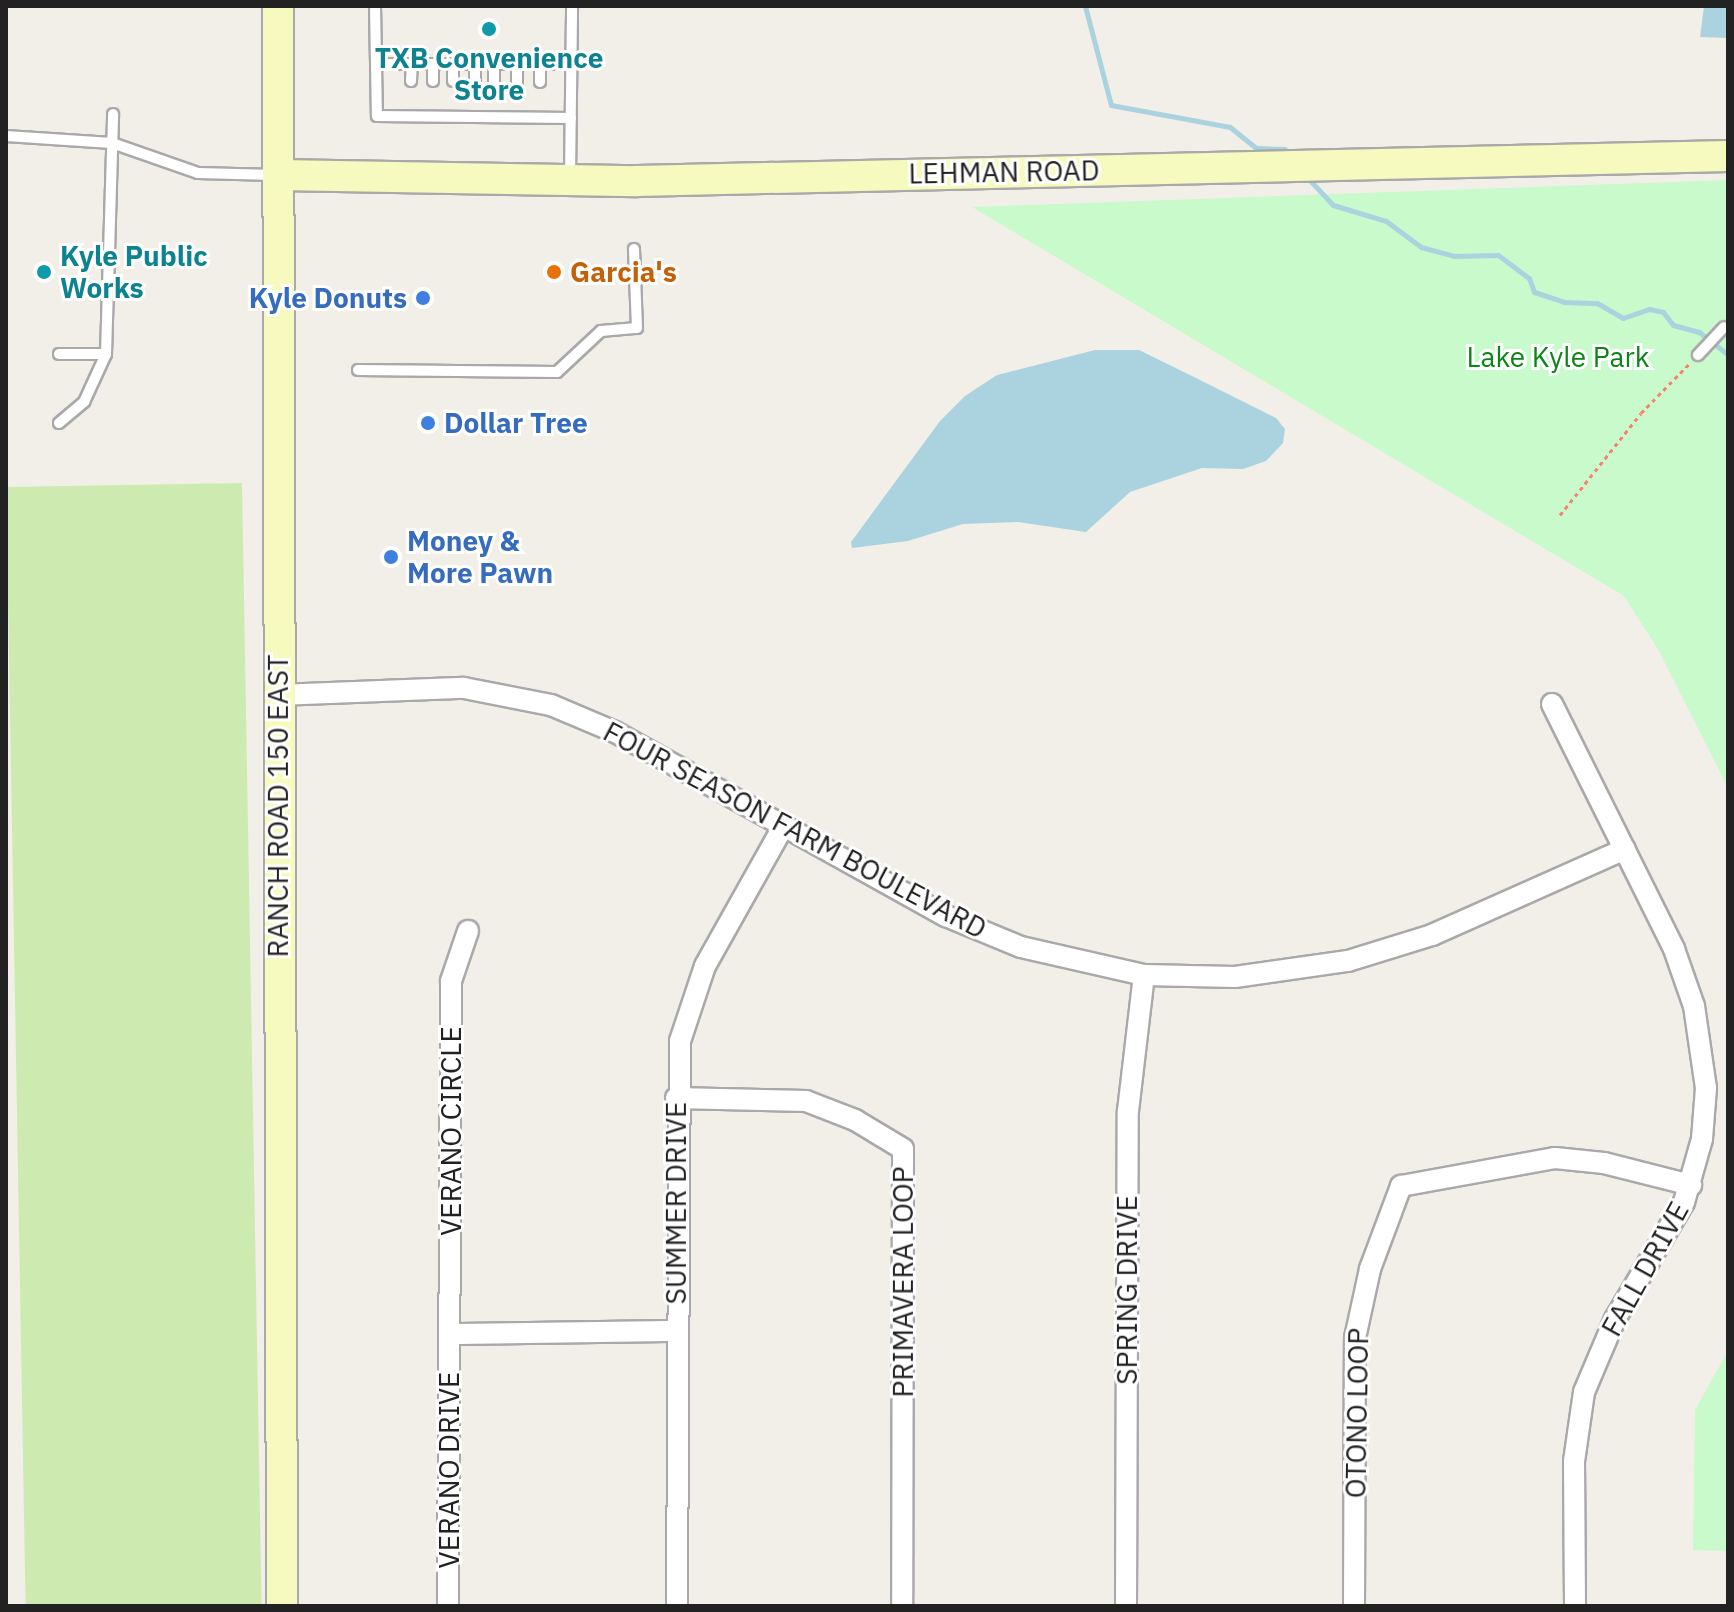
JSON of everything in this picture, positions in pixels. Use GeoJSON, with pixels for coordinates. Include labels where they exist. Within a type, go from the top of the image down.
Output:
{"type":"FeatureCollection","features":[{"type":"Feature","properties":{"kind":"main road","name":"RANCH ROAD 150 EAST"},"geometry":{"type":"LineString","coordinates":[[278,6],[282,1606]]}},
{"type":"Feature","properties":{"kind":"main road","name":"LEHMAN ROAD"},"geometry":{"type":"LineString","coordinates":[[279,175],[570,179],[1728,156]]}},
{"type":"Feature","properties":{"kind":"street","name":"FOUR SEASON FARM BOULEVARD"},"geometry":{"type":"LineString","coordinates":[[278,695],[441,688],[519,696],[615,732],[980,931],[1061,959],[1144,975],[1260,976],[1348,961],[1432,935],[1625,849]]}},
{"type":"Feature","properties":{"kind":"street","name":"FALL DRIVE"},"geometry":{"type":"LineString","coordinates":[[1552,704],[1674,949],[1700,1033],[1705,1116],[1691,1185],[1665,1240],[1615,1319],[1584,1392],[1574,1461],[1575,1606]]}},
{"type":"Feature","properties":{"kind":"street","name":"SUMMER DRIVE"},"geometry":{"type":"LineString","coordinates":[[677,1606],[676,1098],[680,1041],[693,994],[784,825]]}},
{"type":"Feature","properties":{"kind":"street","name":"VERANO CIRCLE"},"geometry":{"type":"LineString","coordinates":[[451,1334],[451,981],[468,931]]}},
{"type":"Feature","properties":{"kind":"street","name":"SPRING DRIVE"},"geometry":{"type":"LineString","coordinates":[[1126,1606],[1128,1111],[1144,975]]}},
{"type":"Feature","properties":{"kind":"street","name":"PRIMAVERA LOOP"},"geometry":{"type":"LineString","coordinates":[[676,1098],[806,1101],[855,1120],[903,1149],[902,1606]]}},
{"type":"Feature","properties":{"kind":"street","name":"OTONO LOOP"},"geometry":{"type":"LineString","coordinates":[[1354,1606],[1355,1338],[1370,1269],[1401,1186],[1555,1158],[1604,1163],[1691,1185]]}},
{"type":"Feature","properties":{"kind":"street"},"geometry":{"type":"LineString","coordinates":[[451,1334],[676,1331]]}},
{"type":"Feature","properties":{"kind":"street","name":"VERANO DRIVE"},"geometry":{"type":"LineString","coordinates":[[448,1606],[451,1334]]}},
{"type":"Feature","properties":{"kind":"lane"},"geometry":{"type":"LineString","coordinates":[[375,6],[377,116],[571,118]]}},
{"type":"Feature","properties":{"kind":"lane"},"geometry":{"type":"LineString","coordinates":[[570,179],[572,6]]}},
{"type":"Feature","properties":{"kind":"lane"},"geometry":{"type":"LineString","coordinates":[[376,64],[571,64]]}},
{"type":"Feature","properties":{"kind":"lane"},"geometry":{"type":"LineString","coordinates":[[411,81],[412,64]]}},
{"type":"Feature","properties":{"kind":"lane"},"geometry":{"type":"LineString","coordinates":[[433,64],[433,81]]}},
{"type":"Feature","properties":{"kind":"lane"},"geometry":{"type":"LineString","coordinates":[[475,64],[475,81]]}},
{"type":"Feature","properties":{"kind":"lane"},"geometry":{"type":"LineString","coordinates":[[517,64],[517,82]]}},
{"type":"Feature","properties":{"kind":"lane"},"geometry":{"type":"LineString","coordinates":[[540,64],[540,82]]}},
{"type":"Feature","properties":{"kind":"lane"},"geometry":{"type":"LineString","coordinates":[[453,65],[453,81]]}},
{"type":"Feature","properties":{"kind":"lane"},"geometry":{"type":"LineString","coordinates":[[494,65],[494,81]]}},
{"type":"Feature","properties":{"kind":"lane"},"geometry":{"type":"LineString","coordinates":[[494,103],[494,117]]}},
{"type":"Feature","properties":{"kind":"lane"},"geometry":{"type":"LineString","coordinates":[[411,104],[411,116]]}},
{"type":"Feature","properties":{"kind":"lane"},"geometry":{"type":"LineString","coordinates":[[432,104],[432,117]]}},
{"type":"Feature","properties":{"kind":"lane"},"geometry":{"type":"LineString","coordinates":[[452,104],[452,117]]}},
{"type":"Feature","properties":{"kind":"lane"},"geometry":{"type":"LineString","coordinates":[[474,104],[474,117]]}},
{"type":"Feature","properties":{"kind":"lane"},"geometry":{"type":"LineString","coordinates":[[517,104],[517,118]]}},
{"type":"Feature","properties":{"kind":"lane"},"geometry":{"type":"LineString","coordinates":[[539,118],[540,104]]}},
{"type":"Feature","properties":{"kind":"lane"},"geometry":{"type":"LineString","coordinates":[[59,423],[84,402],[106,354],[113,114]]}},
{"type":"Feature","properties":{"kind":"lane"},"geometry":{"type":"LineString","coordinates":[[6,136],[112,143],[198,173],[279,175]]}},
{"type":"Feature","properties":{"kind":"lane"},"geometry":{"type":"LineString","coordinates":[[358,370],[557,372],[601,331],[637,328],[634,249]]}},
{"type":"Feature","properties":{"kind":"lane"},"geometry":{"type":"LineString","coordinates":[[1698,355],[1724,327]]}},
{"type":"Feature","properties":{"kind":"lane"},"geometry":{"type":"LineString","coordinates":[[59,354],[106,354]]}},
{"type":"Feature","properties":{"kind":"path"},"geometry":{"type":"LineString","coordinates":[[1560,515],[1641,413],[1698,355]]}},
{"type":"Feature","properties":{"kind":"green space","name":"Lake Kyle Park"},"geometry":{"type":"Polygon","coordinates":[[[1728,180],[1728,788],[1659,651],[1624,596],[972,207],[1728,180]]]}},
{"type":"Feature","properties":{"kind":"green space"},"geometry":{"type":"Polygon","coordinates":[[[242,483],[262,1606],[26,1606],[6,487],[242,483]]]}},
{"type":"Feature","properties":{"kind":"green space"},"geometry":{"type":"Polygon","coordinates":[[[1728,1351],[1728,1551],[1693,1550],[1695,1410],[1728,1351]]]}},
{"type":"Feature","properties":{"kind":"water"},"geometry":{"type":"Polygon","coordinates":[[[1704,6],[1728,6],[1728,38],[1700,37],[1704,6]]]}},
{"type":"Feature","properties":{"kind":"water"},"geometry":{"type":"Polygon","coordinates":[[[1095,350],[1139,350],[1192,376],[1276,418],[1285,429],[1283,443],[1266,461],[1243,469],[1202,468],[1130,492],[1086,532],[1018,522],[963,524],[908,541],[852,548],[851,542],[940,421],[965,396],[997,375],[1095,350]]]}},
{"type":"Feature","properties":{"kind":"waterway"},"geometry":{"type":"LineString","coordinates":[[1085,6],[1111,105],[1230,127],[1256,148],[1285,149]]}},
{"type":"Feature","properties":{"kind":"waterway"},"geometry":{"type":"LineString","coordinates":[[1305,175],[1333,205],[1386,221],[1421,247],[1454,256],[1498,255],[1529,278],[1534,292],[1564,302],[1597,303],[1623,318],[1649,309],[1663,312],[1673,325],[1699,332],[1728,355]]}},
{"type":"Feature","properties":{"kind":"place","name":"TXB Convenience Store"},"geometry":{"type":"Point","coordinates":[489,29]}},
{"type":"Feature","properties":{"kind":"place","name":"Kyle Public Works"},"geometry":{"type":"Point","coordinates":[44,272]}},
{"type":"Feature","properties":{"kind":"place","name":"Garcia's"},"geometry":{"type":"Point","coordinates":[554,272]}},
{"type":"Feature","properties":{"kind":"place","name":"Kyle Donuts"},"geometry":{"type":"Point","coordinates":[423,298]}},
{"type":"Feature","properties":{"kind":"place","name":"Dollar Tree"},"geometry":{"type":"Point","coordinates":[428,423]}},
{"type":"Feature","properties":{"kind":"place","name":"Money & More Pawn"},"geometry":{"type":"Point","coordinates":[391,557]}}]}
